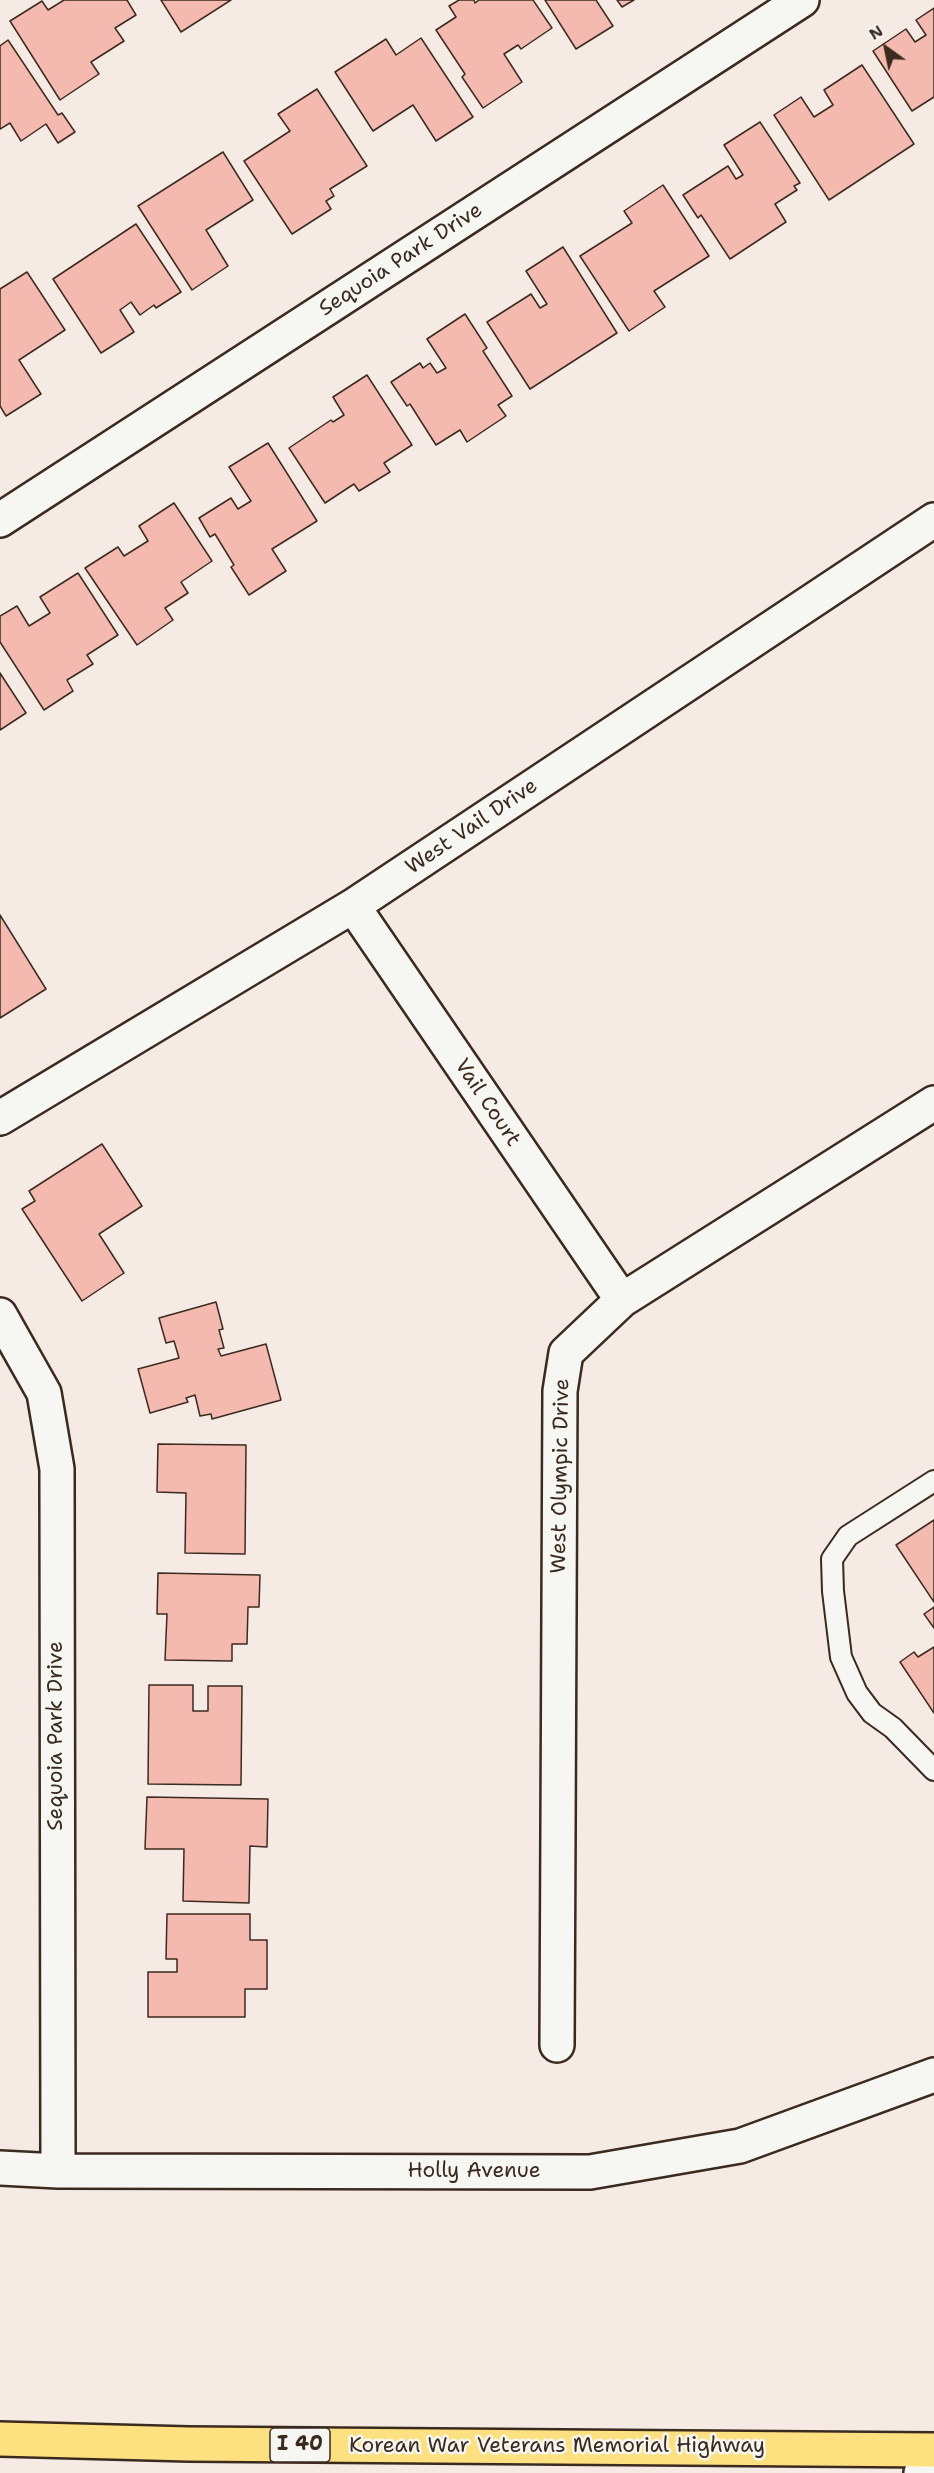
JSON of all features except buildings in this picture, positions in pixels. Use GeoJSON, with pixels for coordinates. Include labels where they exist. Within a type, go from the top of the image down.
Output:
{"type":"FeatureCollection","features":[{"type":"Feature","properties":{"kind":"highway","name":"Korean War Veterans Memorial Highway"},"geometry":{"type":"LineString","coordinates":[[0,2439],[212,2445],[934,2450]]}},
{"type":"Feature","properties":{"kind":"street","name":"Sequoia Park Drive"},"geometry":{"type":"LineString","coordinates":[[0,520],[802,0]]}},
{"type":"Feature","properties":{"kind":"street","name":"West Vail Drive"},"geometry":{"type":"LineString","coordinates":[[0,1119],[353,906],[934,520]]}},
{"type":"Feature","properties":{"kind":"street","name":"Vail Court"},"geometry":{"type":"LineString","coordinates":[[353,906],[622,1300]]}},
{"type":"Feature","properties":{"kind":"street","name":"West Olympic Drive"},"geometry":{"type":"LineString","coordinates":[[557,2045],[560,1390],[566,1353],[622,1300],[934,1103]]}},
{"type":"Feature","properties":{"kind":"street","name":"Sequoia Park Drive"},"geometry":{"type":"LineString","coordinates":[[0,1315],[44,1394],[57,1469],[58,2171]]}},
{"type":"Feature","properties":{"kind":"street","name":"Holly Avenue"},"geometry":{"type":"LineString","coordinates":[[0,2168],[58,2171],[590,2172],[740,2146],[934,2075]]}},
{"type":"Feature","properties":{"kind":"street"},"geometry":{"type":"LineString","coordinates":[[921,2473],[934,2464]]}},
{"type":"Feature","properties":{"kind":"lane"},"geometry":{"type":"LineString","coordinates":[[934,1481],[848,1536],[832,1559],[833,1591],[841,1657],[857,1693],[872,1713],[893,1728],[934,1770]]}}]}
